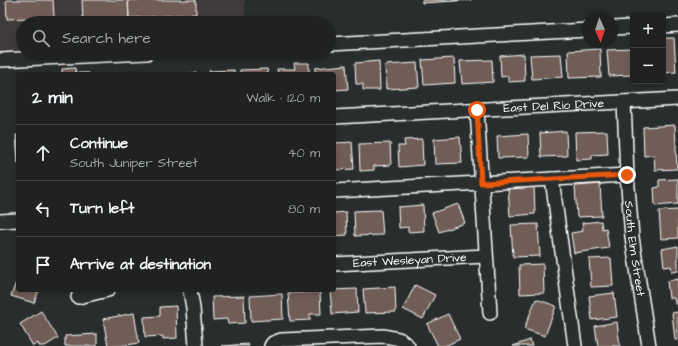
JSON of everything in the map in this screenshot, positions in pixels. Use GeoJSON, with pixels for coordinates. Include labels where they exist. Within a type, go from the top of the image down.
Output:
{"type":"FeatureCollection","features":[{"type":"Feature","properties":{"kind":"street"},"geometry":{"type":"LineString","coordinates":[[666,26],[678,25]]}},
{"type":"Feature","properties":{"kind":"street"},"geometry":{"type":"LineString","coordinates":[[618,28],[630,27]]}},
{"type":"Feature","properties":{"kind":"street"},"geometry":{"type":"LineString","coordinates":[[336,44],[582,30]]}},
{"type":"Feature","properties":{"kind":"street"},"geometry":{"type":"LineString","coordinates":[[0,60],[16,59]]}},
{"type":"Feature","properties":{"kind":"street","name":"East Del Rio Drive"},"geometry":{"type":"LineString","coordinates":[[336,117],[678,99]]}},
{"type":"Feature","properties":{"kind":"street","name":"South Elm Street"},"geometry":{"type":"LineString","coordinates":[[624,102],[627,175],[632,237],[649,346]]}},
{"type":"Feature","properties":{"kind":"street"},"geometry":{"type":"LineString","coordinates":[[477,110],[485,256],[490,313]]}},
{"type":"Feature","properties":{"kind":"street"},"geometry":{"type":"LineString","coordinates":[[336,191],[627,175]]}},
{"type":"Feature","properties":{"kind":"street"},"geometry":{"type":"LineString","coordinates":[[552,179],[575,346]]}},
{"type":"Feature","properties":{"kind":"street"},"geometry":{"type":"LineString","coordinates":[[0,221],[16,220]]}},
{"type":"Feature","properties":{"kind":"street","name":"East Wesleyan Drive"},"geometry":{"type":"LineString","coordinates":[[336,264],[485,256]]}},
{"type":"Feature","properties":{"kind":"street"},"geometry":{"type":"LineString","coordinates":[[78,297],[99,292]]}},
{"type":"Feature","properties":{"kind":"street"},"geometry":{"type":"LineString","coordinates":[[190,292],[193,308],[193,345]]}},
{"type":"Feature","properties":{"kind":"street"},"geometry":{"type":"LineString","coordinates":[[271,346],[273,343],[281,340],[384,336],[399,339],[408,346]]}},
{"type":"Feature","properties":{"kind":"shaded area"},"geometry":{"type":"Polygon","coordinates":[[[0,0],[245,0],[245,16],[16,16],[16,55],[0,60],[0,0]]]}},
{"type":"Feature","properties":{"kind":"building"},"geometry":{"type":"Polygon","coordinates":[[[6,0],[53,0],[54,16],[16,16],[16,18],[7,19],[6,0]]]}},
{"type":"Feature","properties":{"kind":"building"},"geometry":{"type":"Polygon","coordinates":[[[82,0],[128,0],[129,16],[83,16],[82,0]]]}},
{"type":"Feature","properties":{"kind":"building"},"geometry":{"type":"Polygon","coordinates":[[[128,0],[196,0],[196,14],[129,16],[128,0]]]}},
{"type":"Feature","properties":{"kind":"building"},"geometry":{"type":"Polygon","coordinates":[[[422,0],[471,0],[422,3],[422,0]]]}},
{"type":"Feature","properties":{"kind":"building"},"geometry":{"type":"Polygon","coordinates":[[[666,38],[674,38],[676,72],[666,73],[666,38]]]}},
{"type":"Feature","properties":{"kind":"building"},"geometry":{"type":"Polygon","coordinates":[[[600,49],[601,77],[569,78],[568,51],[600,49]]]}},
{"type":"Feature","properties":{"kind":"building"},"geometry":{"type":"Polygon","coordinates":[[[630,49],[630,75],[609,76],[607,50],[630,49]]]}},
{"type":"Feature","properties":{"kind":"building"},"geometry":{"type":"Polygon","coordinates":[[[524,54],[525,81],[508,82],[508,76],[501,77],[500,56],[524,54]]]}},
{"type":"Feature","properties":{"kind":"building"},"geometry":{"type":"Polygon","coordinates":[[[561,54],[563,77],[532,79],[530,55],[561,54]]]}},
{"type":"Feature","properties":{"kind":"building"},"geometry":{"type":"Polygon","coordinates":[[[454,58],[455,83],[424,85],[422,60],[454,58]]]}},
{"type":"Feature","properties":{"kind":"building"},"geometry":{"type":"Polygon","coordinates":[[[492,60],[493,82],[462,84],[460,61],[492,60]]]}},
{"type":"Feature","properties":{"kind":"building"},"geometry":{"type":"Polygon","coordinates":[[[379,61],[380,90],[363,90],[363,84],[356,84],[355,63],[379,61]]]}},
{"type":"Feature","properties":{"kind":"building"},"geometry":{"type":"Polygon","coordinates":[[[294,63],[309,63],[309,72],[278,72],[277,69],[295,69],[294,63]]]}},
{"type":"Feature","properties":{"kind":"building"},"geometry":{"type":"Polygon","coordinates":[[[417,63],[419,87],[386,89],[385,65],[417,63]]]}},
{"type":"Feature","properties":{"kind":"building"},"geometry":{"type":"Polygon","coordinates":[[[346,65],[348,89],[336,90],[336,72],[315,72],[315,68],[346,65]]]}},
{"type":"Feature","properties":{"kind":"building"},"geometry":{"type":"Polygon","coordinates":[[[75,68],[76,72],[62,72],[62,69],[75,68]]]}},
{"type":"Feature","properties":{"kind":"building"},"geometry":{"type":"Polygon","coordinates":[[[267,69],[268,72],[240,72],[240,70],[267,69]]]}},
{"type":"Feature","properties":{"kind":"building"},"geometry":{"type":"Polygon","coordinates":[[[234,70],[234,72],[209,72],[234,70]]]}},
{"type":"Feature","properties":{"kind":"building"},"geometry":{"type":"Polygon","coordinates":[[[675,125],[677,169],[655,170],[654,155],[644,156],[643,127],[675,125]]]}},
{"type":"Feature","properties":{"kind":"building"},"geometry":{"type":"Polygon","coordinates":[[[566,131],[567,156],[541,157],[540,133],[566,131]]]}},
{"type":"Feature","properties":{"kind":"building"},"geometry":{"type":"Polygon","coordinates":[[[607,131],[608,154],[592,155],[592,159],[576,160],[575,132],[607,131]]]}},
{"type":"Feature","properties":{"kind":"building"},"geometry":{"type":"Polygon","coordinates":[[[528,134],[529,157],[498,158],[497,136],[528,134]]]}},
{"type":"Feature","properties":{"kind":"building"},"geometry":{"type":"Polygon","coordinates":[[[460,137],[462,163],[435,164],[434,139],[460,137]]]}},
{"type":"Feature","properties":{"kind":"building"},"geometry":{"type":"Polygon","coordinates":[[[422,139],[423,165],[399,167],[398,146],[405,146],[404,140],[422,139]]]}},
{"type":"Feature","properties":{"kind":"building"},"geometry":{"type":"Polygon","coordinates":[[[352,142],[354,169],[336,170],[336,143],[352,142]]]}},
{"type":"Feature","properties":{"kind":"building"},"geometry":{"type":"Polygon","coordinates":[[[390,143],[391,165],[374,166],[374,170],[360,171],[359,144],[390,143]]]}},
{"type":"Feature","properties":{"kind":"building"},"geometry":{"type":"Polygon","coordinates":[[[678,179],[678,204],[655,206],[654,188],[659,187],[659,180],[678,179]]]}},
{"type":"Feature","properties":{"kind":"building"},"geometry":{"type":"Polygon","coordinates":[[[600,184],[602,216],[577,217],[575,186],[600,184]]]}},
{"type":"Feature","properties":{"kind":"building"},"geometry":{"type":"Polygon","coordinates":[[[534,185],[535,214],[510,216],[508,187],[534,185]]]}},
{"type":"Feature","properties":{"kind":"building"},"geometry":{"type":"Polygon","coordinates":[[[458,204],[465,223],[439,232],[432,213],[458,204]]]}},
{"type":"Feature","properties":{"kind":"building"},"geometry":{"type":"Polygon","coordinates":[[[423,205],[424,231],[408,232],[408,227],[399,228],[398,207],[423,205]]]}},
{"type":"Feature","properties":{"kind":"building"},"geometry":{"type":"Polygon","coordinates":[[[381,210],[383,235],[355,236],[354,211],[381,210]]]}},
{"type":"Feature","properties":{"kind":"building"},"geometry":{"type":"Polygon","coordinates":[[[678,210],[678,238],[661,239],[659,211],[678,210]]]}},
{"type":"Feature","properties":{"kind":"building"},"geometry":{"type":"Polygon","coordinates":[[[346,212],[347,235],[336,236],[336,213],[346,212]]]}},
{"type":"Feature","properties":{"kind":"building"},"geometry":{"type":"Polygon","coordinates":[[[601,221],[602,229],[606,228],[609,248],[574,253],[571,233],[583,231],[582,223],[601,221]]]}},
{"type":"Feature","properties":{"kind":"building"},"geometry":{"type":"Polygon","coordinates":[[[538,224],[540,256],[513,257],[511,225],[538,224]]]}},
{"type":"Feature","properties":{"kind":"building"},"geometry":{"type":"Polygon","coordinates":[[[678,246],[678,271],[672,272],[671,266],[664,267],[662,249],[678,246]]]}},
{"type":"Feature","properties":{"kind":"building"},"geometry":{"type":"Polygon","coordinates":[[[611,258],[613,286],[591,287],[589,259],[611,258]]]}},
{"type":"Feature","properties":{"kind":"building"},"geometry":{"type":"Polygon","coordinates":[[[543,264],[544,293],[520,294],[519,265],[543,264]]]}},
{"type":"Feature","properties":{"kind":"building"},"geometry":{"type":"Polygon","coordinates":[[[678,279],[678,304],[675,304],[674,298],[669,298],[667,281],[678,279]]]}},
{"type":"Feature","properties":{"kind":"building"},"geometry":{"type":"Polygon","coordinates":[[[16,282],[16,292],[38,292],[34,303],[11,296],[16,282]]]}},
{"type":"Feature","properties":{"kind":"building"},"geometry":{"type":"Polygon","coordinates":[[[415,285],[435,295],[423,319],[403,309],[415,285]]]}},
{"type":"Feature","properties":{"kind":"building"},"geometry":{"type":"Polygon","coordinates":[[[395,287],[396,312],[365,313],[363,289],[395,287]]]}},
{"type":"Feature","properties":{"kind":"building"},"geometry":{"type":"Polygon","coordinates":[[[357,289],[358,312],[332,314],[330,292],[336,292],[336,290],[357,289]]]}},
{"type":"Feature","properties":{"kind":"building"},"geometry":{"type":"Polygon","coordinates":[[[320,292],[321,314],[310,314],[310,320],[290,321],[288,293],[320,292]]]}},
{"type":"Feature","properties":{"kind":"building"},"geometry":{"type":"Polygon","coordinates":[[[614,293],[617,317],[592,320],[589,296],[614,293]]]}},
{"type":"Feature","properties":{"kind":"building"},"geometry":{"type":"Polygon","coordinates":[[[282,294],[283,319],[251,321],[250,296],[282,294]]]}},
{"type":"Feature","properties":{"kind":"building"},"geometry":{"type":"Polygon","coordinates":[[[244,296],[245,323],[228,324],[227,319],[213,320],[212,297],[244,296]]]}},
{"type":"Feature","properties":{"kind":"building"},"geometry":{"type":"Polygon","coordinates":[[[536,299],[556,306],[545,336],[524,329],[536,299]]]}},
{"type":"Feature","properties":{"kind":"building"},"geometry":{"type":"Polygon","coordinates":[[[176,306],[177,338],[163,339],[163,336],[145,337],[144,317],[160,316],[160,307],[176,306]]]}},
{"type":"Feature","properties":{"kind":"building"},"geometry":{"type":"Polygon","coordinates":[[[41,311],[58,338],[45,346],[39,346],[38,343],[33,346],[20,324],[41,311]]]}},
{"type":"Feature","properties":{"kind":"building"},"geometry":{"type":"Polygon","coordinates":[[[678,312],[678,340],[675,340],[672,313],[678,312]]]}},
{"type":"Feature","properties":{"kind":"building"},"geometry":{"type":"Polygon","coordinates":[[[134,313],[139,343],[108,346],[103,319],[134,313]]]}},
{"type":"Feature","properties":{"kind":"building"},"geometry":{"type":"Polygon","coordinates":[[[448,314],[460,339],[445,346],[438,346],[427,324],[448,314]]]}},
{"type":"Feature","properties":{"kind":"building"},"geometry":{"type":"Polygon","coordinates":[[[617,322],[620,346],[598,346],[595,326],[617,322]]]}},
{"type":"Feature","properties":{"kind":"building"},"geometry":{"type":"Polygon","coordinates":[[[97,334],[97,346],[65,346],[65,336],[97,334]]]}},
{"type":"Feature","properties":{"kind":"building"},"geometry":{"type":"Polygon","coordinates":[[[530,340],[532,346],[513,346],[530,340]]]}},
{"type":"Feature","properties":{"kind":"building"},"geometry":{"type":"Polygon","coordinates":[[[248,344],[249,346],[222,346],[248,344]]]}},
{"type":"Feature","properties":{"kind":"route"},"geometry":{"type":"LineString","coordinates":[[477,110],[481,183],[627,175]]}}]}
